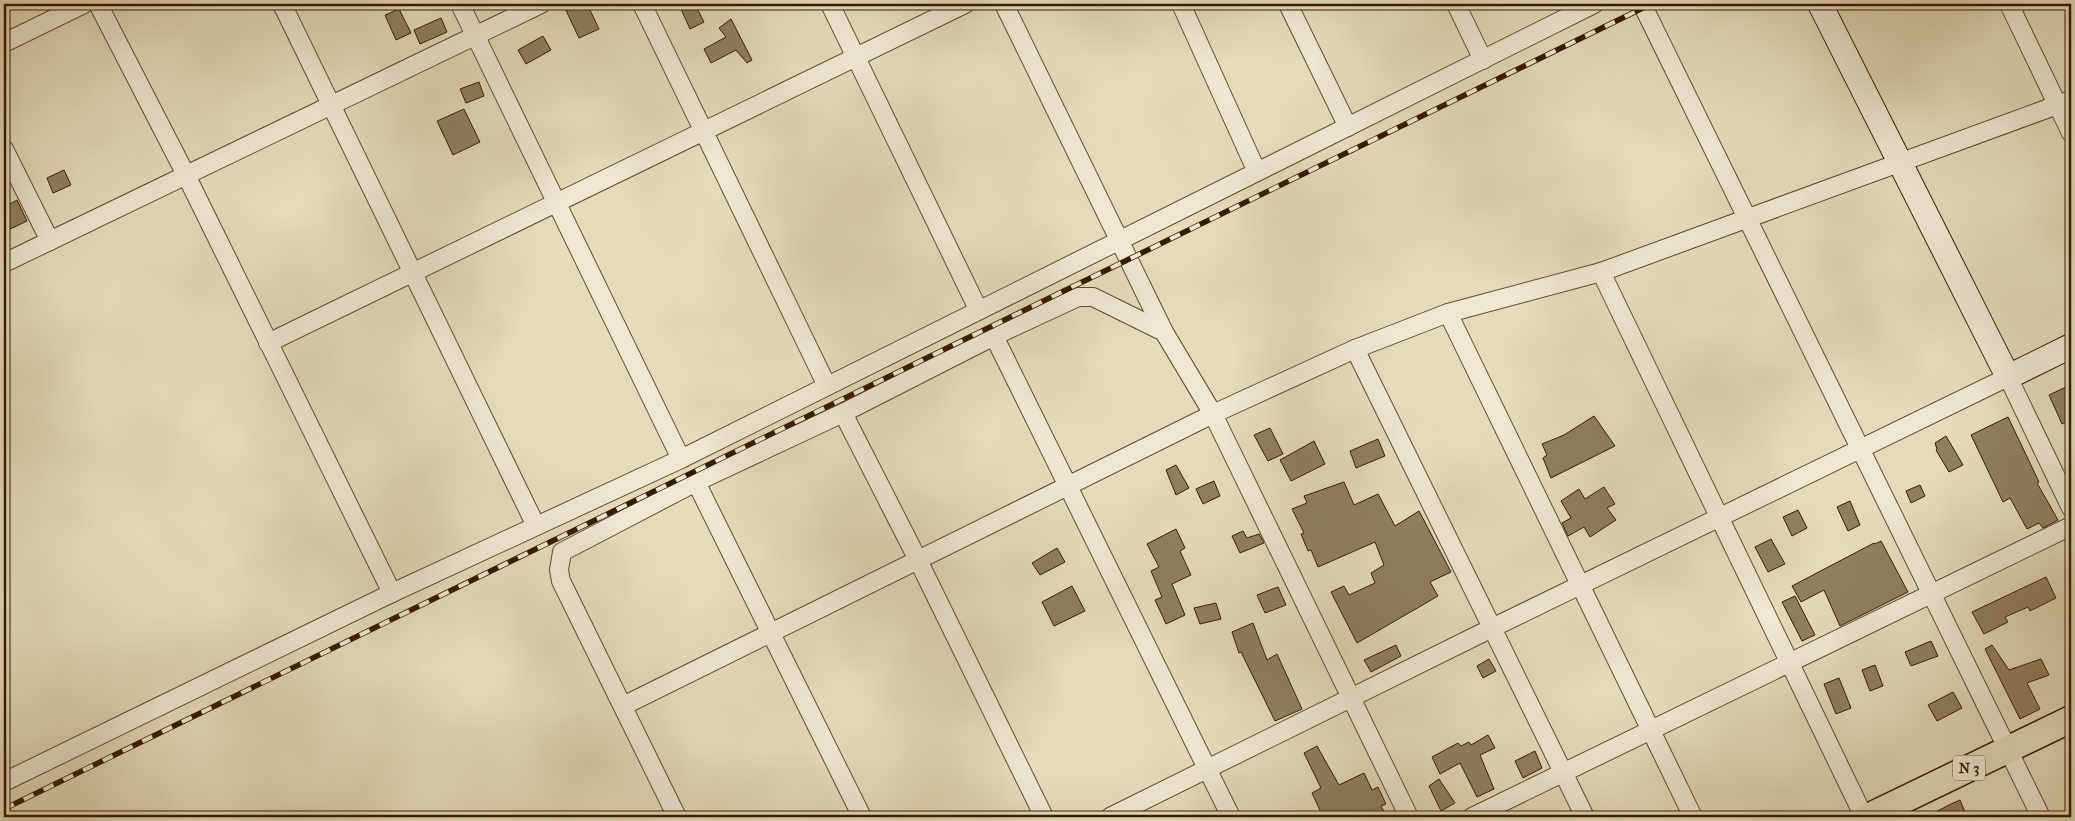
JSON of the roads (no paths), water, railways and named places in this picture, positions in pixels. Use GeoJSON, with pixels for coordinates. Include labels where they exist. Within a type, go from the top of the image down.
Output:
{"type":"FeatureCollection","features":[{"type":"Feature","properties":{"kind":"main road","name":"N 3"},"geometry":{"type":"LineString","coordinates":[[1866,817],[2071,719]]}},
{"type":"Feature","properties":{"kind":"street"},"geometry":{"type":"LineString","coordinates":[[4,43],[84,4]]}},
{"type":"Feature","properties":{"kind":"street"},"geometry":{"type":"LineString","coordinates":[[98,4],[186,175],[392,593]]}},
{"type":"Feature","properties":{"kind":"street"},"geometry":{"type":"LineString","coordinates":[[282,4],[536,526]]}},
{"type":"Feature","properties":{"kind":"street"},"geometry":{"type":"LineString","coordinates":[[460,4],[681,459]]}},
{"type":"Feature","properties":{"kind":"street"},"geometry":{"type":"LineString","coordinates":[[4,263],[541,4]]}},
{"type":"Feature","properties":{"kind":"street"},"geometry":{"type":"LineString","coordinates":[[642,4],[826,386]]}},
{"type":"Feature","properties":{"kind":"street"},"geometry":{"type":"LineString","coordinates":[[830,4],[978,309]]}},
{"type":"Feature","properties":{"kind":"street"},"geometry":{"type":"LineString","coordinates":[[268,343],[965,4]]}},
{"type":"Feature","properties":{"kind":"street"},"geometry":{"type":"LineString","coordinates":[[1004,4],[1164,332],[1213,414],[1409,817]]}},
{"type":"Feature","properties":{"kind":"street"},"geometry":{"type":"LineString","coordinates":[[1181,4],[1257,172]]}},
{"type":"Feature","properties":{"kind":"street"},"geometry":{"type":"LineString","coordinates":[[1288,4],[1348,127]]}},
{"type":"Feature","properties":{"kind":"street"},"geometry":{"type":"LineString","coordinates":[[1456,4],[1483,60]]}},
{"type":"Feature","properties":{"kind":"street"},"geometry":{"type":"LineString","coordinates":[[4,779],[392,593],[681,459],[978,309],[1594,4]]}},
{"type":"Feature","properties":{"kind":"street"},"geometry":{"type":"LineString","coordinates":[[1642,4],[2041,817]]}},
{"type":"Feature","properties":{"kind":"street"},"geometry":{"type":"LineString","coordinates":[[1820,4],[2008,377],[2071,508]]}},
{"type":"Feature","properties":{"kind":"street"},"geometry":{"type":"LineString","coordinates":[[2009,4],[2064,102],[2071,133]]}},
{"type":"Feature","properties":{"kind":"street"},"geometry":{"type":"LineString","coordinates":[[623,706],[1213,414],[1355,349],[1448,313],[1601,272],[2064,102]]}},
{"type":"Feature","properties":{"kind":"street"},"geometry":{"type":"LineString","coordinates":[[4,149],[50,241]]}},
{"type":"Feature","properties":{"kind":"street"},"geometry":{"type":"LineString","coordinates":[[1601,272],[1866,817]]}},
{"type":"Feature","properties":{"kind":"street"},"geometry":{"type":"LineString","coordinates":[[677,817],[561,581],[559,570],[562,552],[696,482],[843,413],[994,336],[1078,297],[1093,296],[1164,332]]}},
{"type":"Feature","properties":{"kind":"street"},"geometry":{"type":"LineString","coordinates":[[1448,313],[1692,817]]}},
{"type":"Feature","properties":{"kind":"street"},"geometry":{"type":"LineString","coordinates":[[994,336],[1231,817]]}},
{"type":"Feature","properties":{"kind":"street"},"geometry":{"type":"LineString","coordinates":[[1110,817],[1352,699],[1492,628],[2071,346]]}},
{"type":"Feature","properties":{"kind":"street"},"geometry":{"type":"LineString","coordinates":[[1355,349],[1585,817]]}},
{"type":"Feature","properties":{"kind":"street"},"geometry":{"type":"LineString","coordinates":[[843,413],[918,560],[1044,817]]}},
{"type":"Feature","properties":{"kind":"street"},"geometry":{"type":"LineString","coordinates":[[696,482],[862,817]]}},
{"type":"Feature","properties":{"kind":"street"},"geometry":{"type":"LineString","coordinates":[[1472,817],[2071,526]]}},
{"type":"Feature","properties":{"kind":"railway"},"geometry":{"type":"LineString","coordinates":[[4,809],[1651,4]]}}]}
